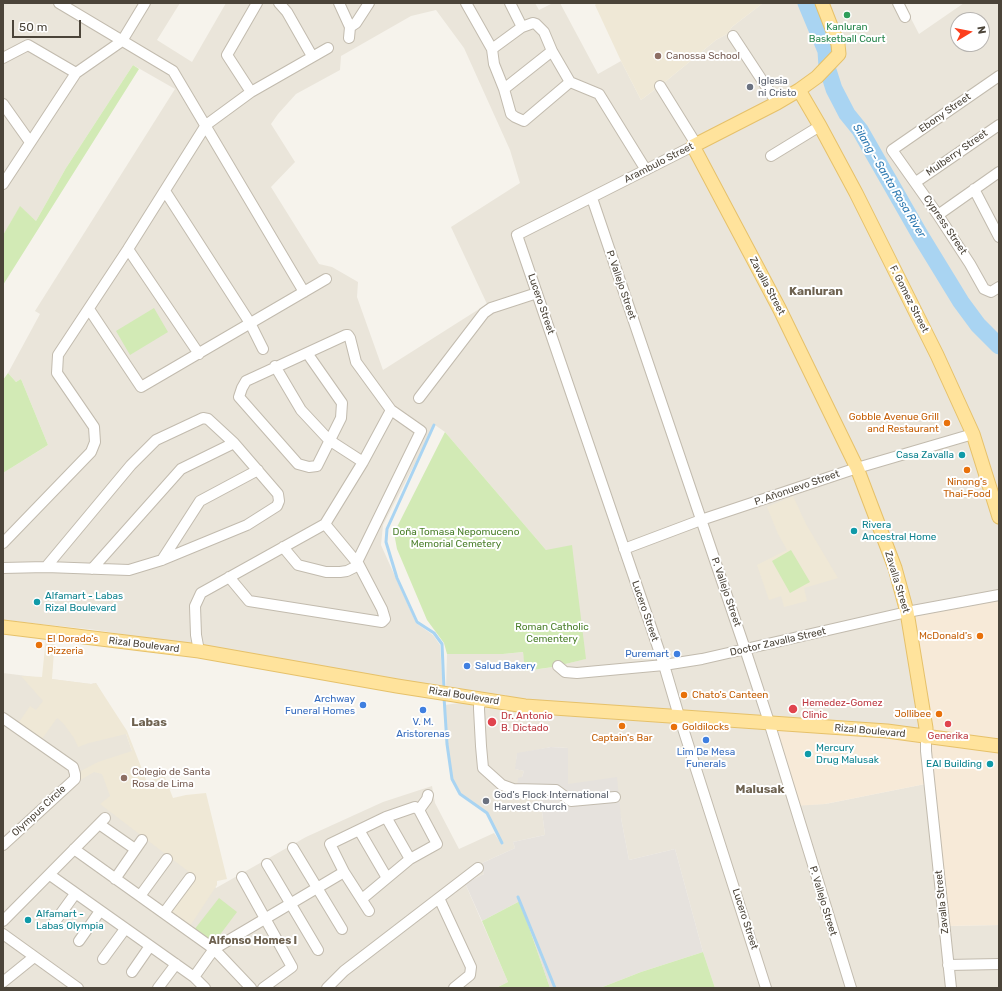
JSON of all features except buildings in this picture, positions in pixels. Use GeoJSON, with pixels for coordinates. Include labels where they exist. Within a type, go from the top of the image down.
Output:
{"type":"FeatureCollection","features":[{"type":"Feature","properties":{"kind":"main road","name":"Arambulo Street"},"geometry":{"type":"LineString","coordinates":[[695,145],[777,103],[799,90],[817,77],[839,54],[838,44],[822,3]]}},
{"type":"Feature","properties":{"kind":"main road","name":"F. Gomez Street"},"geometry":{"type":"LineString","coordinates":[[799,90],[856,193],[937,355],[973,434],[999,517]]}},
{"type":"Feature","properties":{"kind":"main road","name":"Zavalla Street"},"geometry":{"type":"LineString","coordinates":[[695,145],[779,308],[857,468],[895,568],[907,612],[926,728],[926,737]]}},
{"type":"Feature","properties":{"kind":"main road","name":"Rizal Boulevard"},"geometry":{"type":"LineString","coordinates":[[3,627],[199,651],[397,686],[525,706],[887,731],[999,746]]}},
{"type":"Feature","properties":{"kind":"street"},"geometry":{"type":"LineString","coordinates":[[59,3],[173,71],[304,292]]}},
{"type":"Feature","properties":{"kind":"street"},"geometry":{"type":"LineString","coordinates":[[3,184],[76,73],[122,41],[145,3]]}},
{"type":"Feature","properties":{"kind":"street"},"geometry":{"type":"LineString","coordinates":[[251,92],[227,55],[257,3]]}},
{"type":"Feature","properties":{"kind":"street"},"geometry":{"type":"LineString","coordinates":[[279,3],[287,12],[312,56]]}},
{"type":"Feature","properties":{"kind":"street"},"geometry":{"type":"LineString","coordinates":[[338,3],[350,26],[349,38]]}},
{"type":"Feature","properties":{"kind":"street"},"geometry":{"type":"LineString","coordinates":[[350,26],[356,22],[369,3]]}},
{"type":"Feature","properties":{"kind":"street"},"geometry":{"type":"LineString","coordinates":[[466,3],[492,49],[494,64],[504,89],[511,114],[518,120],[524,121],[570,82]]}},
{"type":"Feature","properties":{"kind":"street"},"geometry":{"type":"LineString","coordinates":[[510,3],[522,27]]}},
{"type":"Feature","properties":{"kind":"street"},"geometry":{"type":"LineString","coordinates":[[898,3],[905,17]]}},
{"type":"Feature","properties":{"kind":"street"},"geometry":{"type":"LineString","coordinates":[[492,49],[522,27],[533,23],[536,24],[544,32],[552,51],[570,82],[599,94],[646,170]]}},
{"type":"Feature","properties":{"kind":"street"},"geometry":{"type":"LineString","coordinates":[[733,36],[777,103]]}},
{"type":"Feature","properties":{"kind":"street"},"geometry":{"type":"LineString","coordinates":[[3,58],[28,45],[76,73]]}},
{"type":"Feature","properties":{"kind":"street"},"geometry":{"type":"LineString","coordinates":[[3,543],[91,452],[95,442],[94,427],[56,373],[58,354],[128,249],[206,125],[251,92],[328,48]]}},
{"type":"Feature","properties":{"kind":"street"},"geometry":{"type":"LineString","coordinates":[[504,89],[552,51]]}},
{"type":"Feature","properties":{"kind":"street","name":"Ebony Street"},"geometry":{"type":"LineString","coordinates":[[892,150],[999,76]]}},
{"type":"Feature","properties":{"kind":"street"},"geometry":{"type":"LineString","coordinates":[[660,86],[695,145]]}},
{"type":"Feature","properties":{"kind":"street"},"geometry":{"type":"LineString","coordinates":[[3,104],[30,142]]}},
{"type":"Feature","properties":{"kind":"street","name":"Mulberry Street"},"geometry":{"type":"LineString","coordinates":[[916,182],[999,125]]}},
{"type":"Feature","properties":{"kind":"street"},"geometry":{"type":"LineString","coordinates":[[771,156],[820,126]]}},
{"type":"Feature","properties":{"kind":"street","name":"Arambulo Street"},"geometry":{"type":"LineString","coordinates":[[518,235],[695,145]]}},
{"type":"Feature","properties":{"kind":"street","name":"Cypress Street"},"geometry":{"type":"LineString","coordinates":[[892,150],[938,215],[970,264],[984,289],[991,292],[999,287]]}},
{"type":"Feature","properties":{"kind":"street"},"geometry":{"type":"LineString","coordinates":[[938,215],[999,172]]}},
{"type":"Feature","properties":{"kind":"street"},"geometry":{"type":"LineString","coordinates":[[974,189],[999,237]]}},
{"type":"Feature","properties":{"kind":"street"},"geometry":{"type":"LineString","coordinates":[[165,191],[250,323],[263,349]]}},
{"type":"Feature","properties":{"kind":"street","name":"P. Vallejo Street"},"geometry":{"type":"LineString","coordinates":[[592,198],[719,570],[769,722],[851,988]]}},
{"type":"Feature","properties":{"kind":"street","name":"Lucero Street"},"geometry":{"type":"LineString","coordinates":[[518,235],[664,665],[766,988]]}},
{"type":"Feature","properties":{"kind":"street"},"geometry":{"type":"LineString","coordinates":[[128,249],[199,354]]}},
{"type":"Feature","properties":{"kind":"street"},"geometry":{"type":"LineString","coordinates":[[89,309],[141,387],[326,279]]}},
{"type":"Feature","properties":{"kind":"street"},"geometry":{"type":"LineString","coordinates":[[419,398],[484,313],[491,308],[537,293]]}},
{"type":"Feature","properties":{"kind":"street"},"geometry":{"type":"LineString","coordinates":[[283,547],[298,565],[326,572],[347,571],[358,564],[421,432],[391,410],[356,362],[348,335],[346,335],[308,353],[275,366],[246,381],[242,388],[240,397],[298,464],[309,467],[316,466],[341,418],[342,403],[308,353]]}},
{"type":"Feature","properties":{"kind":"street"},"geometry":{"type":"LineString","coordinates":[[275,366],[301,410],[329,440],[363,462]]}},
{"type":"Feature","properties":{"kind":"street"},"geometry":{"type":"LineString","coordinates":[[199,651],[196,635],[195,606],[201,593],[325,524],[363,462],[391,410]]}},
{"type":"Feature","properties":{"kind":"street"},"geometry":{"type":"LineString","coordinates":[[3,568],[46,567],[129,570],[162,560],[247,525],[277,506],[279,501],[278,494],[234,443],[206,418],[203,418],[156,440],[131,465],[46,567]]}},
{"type":"Feature","properties":{"kind":"street","name":"P. Añonuevo Street"},"geometry":{"type":"LineString","coordinates":[[624,549],[701,520],[857,468],[973,434]]}},
{"type":"Feature","properties":{"kind":"street"},"geometry":{"type":"LineString","coordinates":[[92,569],[181,469],[234,443]]}},
{"type":"Feature","properties":{"kind":"street"},"geometry":{"type":"LineString","coordinates":[[162,560],[200,501],[258,470]]}},
{"type":"Feature","properties":{"kind":"street"},"geometry":{"type":"LineString","coordinates":[[230,577],[249,601],[382,622],[385,619],[382,609],[358,564],[325,524]]}},
{"type":"Feature","properties":{"kind":"street","name":"Doctor Zavalla Street"},"geometry":{"type":"LineString","coordinates":[[558,666],[565,672],[577,673],[664,665],[702,659],[907,612],[999,595]]}},
{"type":"Feature","properties":{"kind":"street"},"geometry":{"type":"LineString","coordinates":[[483,699],[479,709],[483,768],[502,785],[513,789],[556,790],[571,802],[615,797]]}},
{"type":"Feature","properties":{"kind":"street","name":"Olympus Circle"},"geometry":{"type":"LineString","coordinates":[[3,718],[73,767],[75,779],[3,845]]}},
{"type":"Feature","properties":{"kind":"street","name":"Zavalla Street"},"geometry":{"type":"LineString","coordinates":[[926,737],[926,751],[951,988]]}},
{"type":"Feature","properties":{"kind":"street"},"geometry":{"type":"LineString","coordinates":[[419,810],[427,800],[428,795]]}},
{"type":"Feature","properties":{"kind":"street"},"geometry":{"type":"LineString","coordinates":[[362,899],[410,859],[437,844],[419,810],[414,807],[386,817],[330,844],[344,872],[369,911]]}},
{"type":"Feature","properties":{"kind":"street"},"geometry":{"type":"LineString","coordinates":[[386,817],[410,859]]}},
{"type":"Feature","properties":{"kind":"street"},"geometry":{"type":"LineString","coordinates":[[3,921],[102,821],[135,850]]}},
{"type":"Feature","properties":{"kind":"street"},"geometry":{"type":"LineString","coordinates":[[359,830],[387,878]]}},
{"type":"Feature","properties":{"kind":"street"},"geometry":{"type":"LineString","coordinates":[[115,878],[142,840]]}},
{"type":"Feature","properties":{"kind":"street"},"geometry":{"type":"LineString","coordinates":[[293,848],[342,929]]}},
{"type":"Feature","properties":{"kind":"street"},"geometry":{"type":"LineString","coordinates":[[74,849],[214,949],[251,988]]}},
{"type":"Feature","properties":{"kind":"street"},"geometry":{"type":"LineString","coordinates":[[140,896],[167,859]]}},
{"type":"Feature","properties":{"kind":"street"},"geometry":{"type":"LineString","coordinates":[[268,864],[318,950]]}},
{"type":"Feature","properties":{"kind":"street"},"geometry":{"type":"LineString","coordinates":[[327,988],[344,971],[478,868]]}},
{"type":"Feature","properties":{"kind":"street"},"geometry":{"type":"LineString","coordinates":[[50,875],[176,964],[198,984],[214,949],[266,920],[344,872]]}},
{"type":"Feature","properties":{"kind":"street"},"geometry":{"type":"LineString","coordinates":[[242,877],[292,967],[263,988]]}},
{"type":"Feature","properties":{"kind":"street"},"geometry":{"type":"LineString","coordinates":[[164,913],[190,878]]}},
{"type":"Feature","properties":{"kind":"street"},"geometry":{"type":"LineString","coordinates":[[54,923],[75,894]]}},
{"type":"Feature","properties":{"kind":"street"},"geometry":{"type":"LineString","coordinates":[[439,898],[471,967],[470,975],[454,988]]}},
{"type":"Feature","properties":{"kind":"street"},"geometry":{"type":"LineString","coordinates":[[79,941],[100,911]]}},
{"type":"Feature","properties":{"kind":"street"},"geometry":{"type":"LineString","coordinates":[[103,959],[125,929]]}},
{"type":"Feature","properties":{"kind":"street"},"geometry":{"type":"LineString","coordinates":[[3,934],[78,988]]}},
{"type":"Feature","properties":{"kind":"street"},"geometry":{"type":"LineString","coordinates":[[132,972],[150,946]]}},
{"type":"Feature","properties":{"kind":"street"},"geometry":{"type":"LineString","coordinates":[[3,982],[34,957]]}},
{"type":"Feature","properties":{"kind":"street"},"geometry":{"type":"LineString","coordinates":[[158,988],[176,964]]}},
{"type":"Feature","properties":{"kind":"street"},"geometry":{"type":"LineString","coordinates":[[948,964],[999,964]]}},
{"type":"Feature","properties":{"kind":"shaded area"},"geometry":{"type":"Polygon","coordinates":[[[3,3],[180,3],[157,40],[192,62],[226,3],[535,3],[539,10],[553,3],[560,3],[598,74],[621,61],[641,100],[716,40],[727,34],[732,27],[763,3],[799,3],[823,52],[828,80],[844,115],[858,131],[969,320],[984,338],[999,351],[999,595],[926,728],[794,805],[825,804],[930,783],[945,926],[999,925],[999,988],[715,988],[703,952],[675,849],[629,860],[621,818],[568,784],[568,748],[551,747],[517,754],[516,769],[524,771],[522,777],[539,787],[545,835],[513,842],[515,848],[480,864],[484,874],[465,883],[508,982],[496,988],[3,988],[3,673],[91,684],[96,683],[126,734],[142,779],[216,888],[306,837],[383,802],[432,786],[435,803],[459,849],[494,833],[503,846],[487,813],[460,794],[452,779],[447,744],[445,705],[459,703],[461,696],[506,702],[506,695],[446,689],[447,654],[503,654],[523,652],[526,671],[553,667],[585,659],[546,550],[445,432],[435,425],[383,525],[381,545],[416,623],[433,635],[440,645],[443,688],[96,630],[3,620],[3,473],[48,445],[21,379],[16,382],[8,373],[40,314],[35,311],[175,89],[133,65],[66,168],[36,221],[20,207],[3,235],[3,3]],[[436,10],[411,16],[341,56],[340,70],[296,94],[271,124],[295,162],[271,187],[319,264],[332,267],[358,282],[357,297],[383,370],[487,304],[451,227],[520,183],[510,150],[464,48],[436,10]]]}},
{"type":"Feature","properties":{"kind":"shaded area","name":"Canossa School"},"geometry":{"type":"Polygon","coordinates":[[[597,3],[763,3],[732,27],[727,34],[716,40],[641,100],[595,5],[597,3]]]}},
{"type":"Feature","properties":{"kind":"shaded area"},"geometry":{"type":"Polygon","coordinates":[[[827,3],[903,3],[919,34],[950,13],[950,52],[990,52],[990,12],[951,12],[964,3],[999,3],[999,341],[970,312],[922,236],[839,89],[836,67],[846,55],[846,47],[827,3]]]}},
{"type":"Feature","properties":{"kind":"shaded area"},"geometry":{"type":"Polygon","coordinates":[[[793,496],[806,524],[838,578],[804,588],[807,601],[784,607],[781,596],[769,600],[757,565],[787,550],[778,534],[767,507],[793,496]]]}},
{"type":"Feature","properties":{"kind":"shaded area"},"geometry":{"type":"Polygon","coordinates":[[[999,595],[999,925],[944,926],[930,783],[825,804],[794,806],[769,722],[926,737],[907,612],[999,595]]]}},
{"type":"Feature","properties":{"kind":"shaded area","name":"Colegio de Santa Rosa de Lima"},"geometry":{"type":"Polygon","coordinates":[[[46,637],[55,638],[52,679],[91,684],[96,683],[127,731],[147,782],[164,775],[173,798],[206,793],[227,879],[217,881],[217,885],[190,926],[168,910],[193,875],[100,804],[110,796],[102,774],[94,772],[79,781],[79,772],[98,762],[132,751],[126,734],[78,747],[74,738],[63,723],[57,718],[42,739],[19,722],[30,706],[36,710],[43,701],[21,676],[42,677],[46,637]]]}},
{"type":"Feature","properties":{"kind":"shaded area"},"geometry":{"type":"Polygon","coordinates":[[[551,747],[568,748],[568,784],[617,777],[621,818],[629,860],[675,849],[703,952],[641,972],[600,988],[550,988],[520,901],[482,921],[465,883],[484,874],[480,864],[515,848],[513,842],[545,835],[539,787],[517,788],[518,778],[522,777],[524,771],[515,769],[517,753],[551,747]]]}},
{"type":"Feature","properties":{"kind":"green space"},"geometry":{"type":"Polygon","coordinates":[[[133,65],[139,69],[3,285],[3,235],[20,206],[36,221],[66,168],[133,65]]]}},
{"type":"Feature","properties":{"kind":"green space"},"geometry":{"type":"Polygon","coordinates":[[[154,308],[168,332],[130,355],[116,331],[154,308]]]}},
{"type":"Feature","properties":{"kind":"green space"},"geometry":{"type":"Polygon","coordinates":[[[8,373],[16,382],[21,379],[48,445],[3,473],[3,380],[8,373]]]}},
{"type":"Feature","properties":{"kind":"green space","name":"Doña Tomasa Nepomuceno Memorial Cemetery"},"geometry":{"type":"Polygon","coordinates":[[[445,432],[546,550],[572,545],[586,659],[553,667],[525,671],[523,652],[503,654],[447,654],[444,643],[427,620],[397,549],[394,533],[445,432]]]}},
{"type":"Feature","properties":{"kind":"green space"},"geometry":{"type":"Polygon","coordinates":[[[791,550],[810,582],[790,593],[772,561],[791,550]]]}},
{"type":"Feature","properties":{"kind":"green space"},"geometry":{"type":"Polygon","coordinates":[[[219,898],[237,912],[213,944],[194,930],[219,898]]]}},
{"type":"Feature","properties":{"kind":"green space"},"geometry":{"type":"Polygon","coordinates":[[[520,901],[550,988],[496,988],[508,982],[482,921],[520,901]]]}},
{"type":"Feature","properties":{"kind":"green space"},"geometry":{"type":"Polygon","coordinates":[[[703,952],[715,988],[600,988],[641,972],[703,952]]]}},
{"type":"Feature","properties":{"kind":"waterway","name":"Silang - Santa Rosa River"},"geometry":{"type":"LineString","coordinates":[[806,3],[826,51],[827,67],[834,89],[847,114],[860,130],[920,235],[961,302],[978,325],[999,346]]}},
{"type":"Feature","properties":{"kind":"waterway"},"geometry":{"type":"LineString","coordinates":[[434,425],[387,529],[386,542],[397,578],[417,622],[434,633],[442,644],[444,689]]}},
{"type":"Feature","properties":{"kind":"waterway"},"geometry":{"type":"LineString","coordinates":[[444,697],[447,744],[452,779],[460,794],[487,813],[502,843]]}},
{"type":"Feature","properties":{"kind":"waterway"},"geometry":{"type":"LineString","coordinates":[[518,897],[555,988]]}},
{"type":"Feature","properties":{"kind":"place","name":"Kanluran Basketball Court"},"geometry":{"type":"Point","coordinates":[847,15]}},
{"type":"Feature","properties":{"kind":"place","name":"Canossa School"},"geometry":{"type":"Point","coordinates":[658,56]}},
{"type":"Feature","properties":{"kind":"place","name":"Iglesia ni Cristo"},"geometry":{"type":"Point","coordinates":[750,87]}},
{"type":"Feature","properties":{"kind":"place","name":"Gobble Avenue Grill and Restaurant"},"geometry":{"type":"Point","coordinates":[947,423]}},
{"type":"Feature","properties":{"kind":"place","name":"Casa Zavalla"},"geometry":{"type":"Point","coordinates":[962,455]}},
{"type":"Feature","properties":{"kind":"place","name":"Ninong's Thai-Food"},"geometry":{"type":"Point","coordinates":[967,470]}},
{"type":"Feature","properties":{"kind":"place","name":"Rivera Ancestral Home"},"geometry":{"type":"Point","coordinates":[854,531]}},
{"type":"Feature","properties":{"kind":"place","name":"Alfamart - Labas Rizal Boulevard"},"geometry":{"type":"Point","coordinates":[37,602]}},
{"type":"Feature","properties":{"kind":"place","name":"McDonald's"},"geometry":{"type":"Point","coordinates":[980,636]}},
{"type":"Feature","properties":{"kind":"place","name":"El Dorado's Pizzeria"},"geometry":{"type":"Point","coordinates":[39,645]}},
{"type":"Feature","properties":{"kind":"place","name":"Puremart"},"geometry":{"type":"Point","coordinates":[677,654]}},
{"type":"Feature","properties":{"kind":"place","name":"Salud Bakery"},"geometry":{"type":"Point","coordinates":[467,666]}},
{"type":"Feature","properties":{"kind":"place","name":"Chato's Canteen"},"geometry":{"type":"Point","coordinates":[684,695]}},
{"type":"Feature","properties":{"kind":"place","name":"Archway Funeral Homes"},"geometry":{"type":"Point","coordinates":[363,705]}},
{"type":"Feature","properties":{"kind":"place","name":"Hemedez-Gomez Clinic"},"geometry":{"type":"Point","coordinates":[793,709]}},
{"type":"Feature","properties":{"kind":"place","name":"V. M. Aristorenas"},"geometry":{"type":"Point","coordinates":[423,710]}},
{"type":"Feature","properties":{"kind":"place","name":"Jollibee"},"geometry":{"type":"Point","coordinates":[939,714]}},
{"type":"Feature","properties":{"kind":"place","name":"Dr. Antonio B. Dictado"},"geometry":{"type":"Point","coordinates":[492,722]}},
{"type":"Feature","properties":{"kind":"place","name":"Generika"},"geometry":{"type":"Point","coordinates":[948,724]}},
{"type":"Feature","properties":{"kind":"place","name":"Captain's Bar"},"geometry":{"type":"Point","coordinates":[622,726]}},
{"type":"Feature","properties":{"kind":"place","name":"Goldilocks"},"geometry":{"type":"Point","coordinates":[674,727]}},
{"type":"Feature","properties":{"kind":"place","name":"Lim De Mesa Funerals"},"geometry":{"type":"Point","coordinates":[706,740]}},
{"type":"Feature","properties":{"kind":"place","name":"Mercury Drug Malusak"},"geometry":{"type":"Point","coordinates":[808,754]}},
{"type":"Feature","properties":{"kind":"place","name":"EAI Building"},"geometry":{"type":"Point","coordinates":[990,764]}},
{"type":"Feature","properties":{"kind":"place","name":"Colegio de Santa Rosa de Lima"},"geometry":{"type":"Point","coordinates":[124,778]}},
{"type":"Feature","properties":{"kind":"place","name":"God's Flock International Harvest Church"},"geometry":{"type":"Point","coordinates":[486,801]}},
{"type":"Feature","properties":{"kind":"place","name":"Alfamart - Labas Olympia"},"geometry":{"type":"Point","coordinates":[28,920]}},
{"type":"Feature","properties":{"kind":"district","name":"Kanluran"},"geometry":{"type":"Point","coordinates":[816,292]}},
{"type":"Feature","properties":{"kind":"district","name":"Labas"},"geometry":{"type":"Point","coordinates":[149,723]}},
{"type":"Feature","properties":{"kind":"district","name":"Malusak"},"geometry":{"type":"Point","coordinates":[760,790]}},
{"type":"Feature","properties":{"kind":"district","name":"Alfonso Homes I"},"geometry":{"type":"Point","coordinates":[253,941]}},
{"type":"Feature","properties":{"kind":"park label","name":"Roman Catholic Cementery"},"geometry":{"type":"Point","coordinates":[552,632]}}]}
